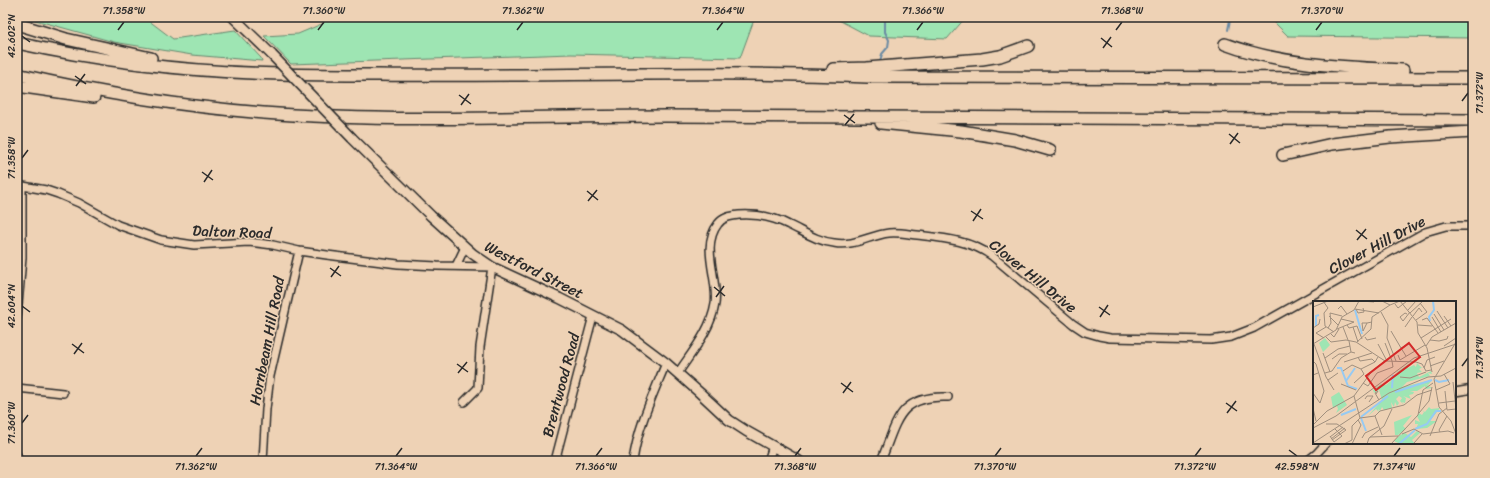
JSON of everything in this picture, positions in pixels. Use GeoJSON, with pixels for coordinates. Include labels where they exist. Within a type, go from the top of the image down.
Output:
{"type":"FeatureCollection","features":[{"type":"Feature","properties":{"kind":"highway"},"geometry":{"type":"LineString","coordinates":[[17,24],[94,46],[214,71]]}},
{"type":"Feature","properties":{"kind":"highway"},"geometry":{"type":"LineString","coordinates":[[17,43],[94,58],[153,65],[214,71],[281,74],[407,76],[752,74],[867,77],[1473,78]]}},
{"type":"Feature","properties":{"kind":"highway"},"geometry":{"type":"LineString","coordinates":[[1225,44],[1258,55],[1305,64],[1473,74]]}},
{"type":"Feature","properties":{"kind":"highway"},"geometry":{"type":"LineString","coordinates":[[752,74],[868,68],[982,59],[1000,56],[1028,46]]}},
{"type":"Feature","properties":{"kind":"highway"},"geometry":{"type":"LineString","coordinates":[[17,74],[142,99],[194,106],[278,114],[346,117],[822,117],[1473,120]]}},
{"type":"Feature","properties":{"kind":"highway"},"geometry":{"type":"LineString","coordinates":[[17,86],[136,103],[194,106]]}},
{"type":"Feature","properties":{"kind":"highway"},"geometry":{"type":"LineString","coordinates":[[822,117],[962,131],[1015,140],[1050,150]]}},
{"type":"Feature","properties":{"kind":"highway"},"geometry":{"type":"LineString","coordinates":[[1283,155],[1332,144],[1390,137],[1473,132]]}},
{"type":"Feature","properties":{"kind":"main road","name":"Westford Street"},"geometry":{"type":"LineString","coordinates":[[233,17],[352,138],[466,247],[492,267],[622,330],[678,373],[729,420],[750,434],[799,461]]}},
{"type":"Feature","properties":{"kind":"street"},"geometry":{"type":"LineString","coordinates":[[17,317],[22,258],[19,185]]}},
{"type":"Feature","properties":{"kind":"street","name":"Dalton Road"},"geometry":{"type":"LineString","coordinates":[[19,185],[58,194],[118,225],[161,240],[194,245],[248,242],[273,244],[299,251],[398,264],[492,267]]}},
{"type":"Feature","properties":{"kind":"street","name":"Clover Hill Drive"},"geometry":{"type":"LineString","coordinates":[[678,373],[704,333],[713,313],[715,291],[710,260],[713,232],[722,220],[736,215],[759,215],[771,218],[790,225],[822,241],[838,244],[855,243],[883,234],[895,233],[929,236],[964,243],[980,249],[992,256],[1067,320],[1089,333],[1110,338],[1199,341],[1224,339],[1249,331],[1425,232],[1446,226],[1473,226]]}},
{"type":"Feature","properties":{"kind":"street"},"geometry":{"type":"LineString","coordinates":[[456,266],[466,247]]}},
{"type":"Feature","properties":{"kind":"street","name":"Hornbeam Hill Road"},"geometry":{"type":"LineString","coordinates":[[263,461],[270,376],[299,251]]}},
{"type":"Feature","properties":{"kind":"street"},"geometry":{"type":"LineString","coordinates":[[464,402],[478,388],[480,347],[492,267]]}},
{"type":"Feature","properties":{"kind":"street","name":"Brentwood Road"},"geometry":{"type":"LineString","coordinates":[[555,461],[593,316]]}},
{"type":"Feature","properties":{"kind":"street"},"geometry":{"type":"LineString","coordinates":[[633,461],[636,442],[644,417],[666,363]]}},
{"type":"Feature","properties":{"kind":"street"},"geometry":{"type":"LineString","coordinates":[[17,388],[63,394]]}},
{"type":"Feature","properties":{"kind":"street"},"geometry":{"type":"LineString","coordinates":[[1456,392],[1473,389]]}},
{"type":"Feature","properties":{"kind":"street"},"geometry":{"type":"LineString","coordinates":[[881,461],[898,420],[905,409],[921,400],[948,397]]}},
{"type":"Feature","properties":{"kind":"street"},"geometry":{"type":"LineString","coordinates":[[1307,461],[1325,444]]}},
{"type":"Feature","properties":{"kind":"street"},"geometry":{"type":"LineString","coordinates":[[768,461],[773,446]]}},
{"type":"Feature","properties":{"kind":"street"},"geometry":{"type":"LineString","coordinates":[[17,455],[19,461]]}},
{"type":"Feature","properties":{"kind":"green space"},"geometry":{"type":"Polygon","coordinates":[[[24,17],[144,17],[173,39],[235,30],[261,58],[262,61],[192,55],[114,42],[24,17]]]}},
{"type":"Feature","properties":{"kind":"green space"},"geometry":{"type":"Polygon","coordinates":[[[321,17],[755,17],[740,58],[571,54],[291,64],[264,36],[298,34],[324,23],[321,17]]]}},
{"type":"Feature","properties":{"kind":"green space"},"geometry":{"type":"Polygon","coordinates":[[[833,17],[966,17],[947,39],[869,36],[833,17]]]}},
{"type":"Feature","properties":{"kind":"green space"},"geometry":{"type":"Polygon","coordinates":[[[1269,17],[1473,17],[1473,38],[1288,36],[1269,17]]]}},
{"type":"Feature","properties":{"kind":"waterway"},"geometry":{"type":"LineString","coordinates":[[880,61],[882,54],[888,47],[889,40],[885,32],[885,17]]}},
{"type":"Feature","properties":{"kind":"waterway"},"geometry":{"type":"LineString","coordinates":[[1228,30],[1232,17]]}}]}
